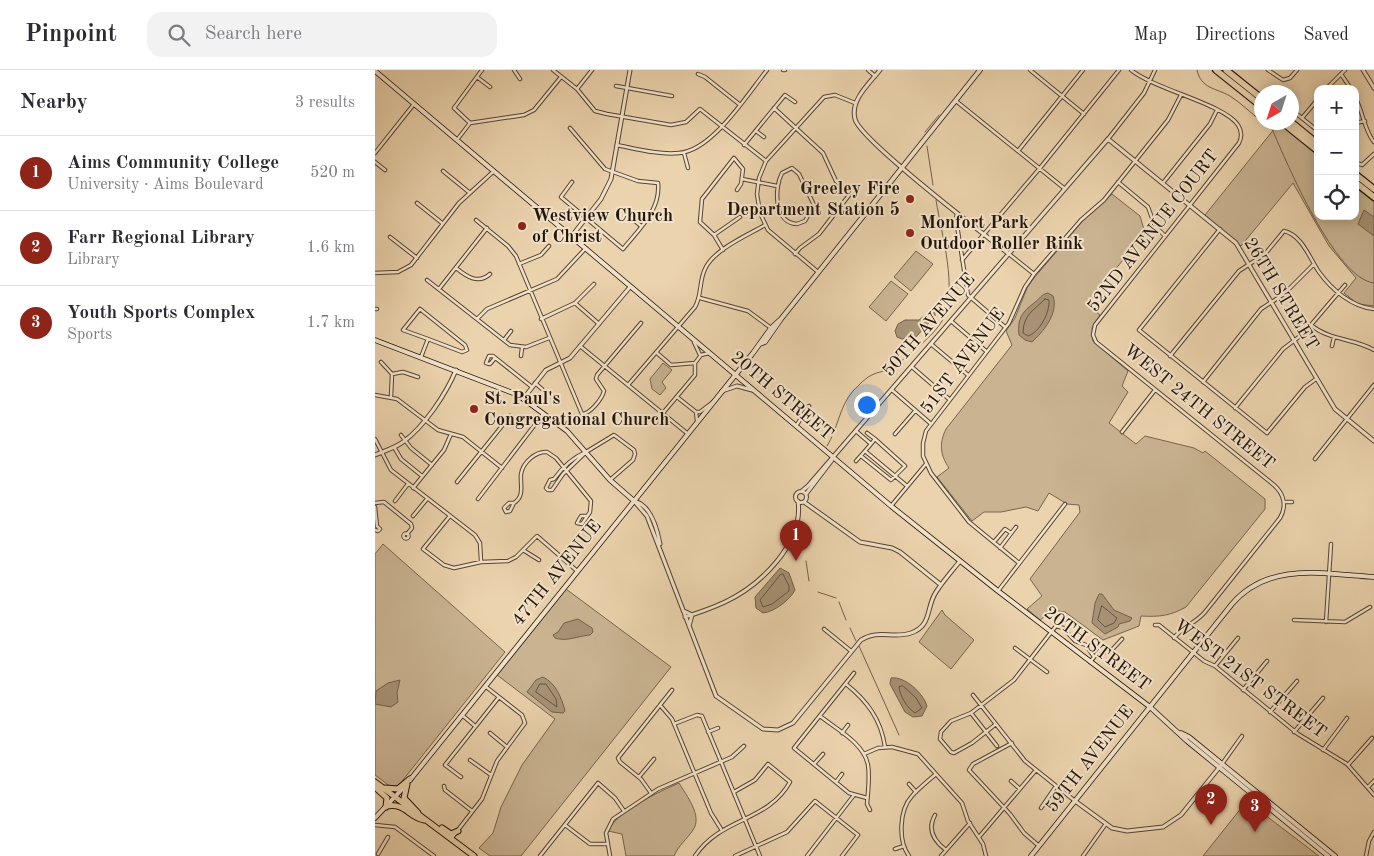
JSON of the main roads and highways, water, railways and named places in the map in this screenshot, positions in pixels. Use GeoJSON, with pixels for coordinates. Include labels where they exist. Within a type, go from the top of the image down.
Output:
{"type":"FeatureCollection","features":[{"type":"Feature","properties":{"kind":"highway"},"geometry":{"type":"LineString","coordinates":[[1217,70],[1254,100]]}},
{"type":"Feature","properties":{"kind":"highway"},"geometry":{"type":"LineString","coordinates":[[1226,70],[1254,92]]}},
{"type":"Feature","properties":{"kind":"highway"},"geometry":{"type":"LineString","coordinates":[[1299,129],[1314,141]]}},
{"type":"Feature","properties":{"kind":"highway"},"geometry":{"type":"LineString","coordinates":[[1292,130],[1314,148]]}},
{"type":"Feature","properties":{"kind":"highway"},"geometry":{"type":"LineString","coordinates":[[1356,175],[1374,189]]}},
{"type":"Feature","properties":{"kind":"highway"},"geometry":{"type":"LineString","coordinates":[[1359,185],[1374,197]]}},
{"type":"Feature","properties":{"kind":"main road","name":"47TH AVENUE"},"geometry":{"type":"LineString","coordinates":[[760,344],[765,342],[818,272],[980,70]]}},
{"type":"Feature","properties":{"kind":"main road","name":"20TH STREET"},"geometry":{"type":"LineString","coordinates":[[375,71],[891,506],[1051,632],[1150,706],[1179,732],[1335,856]]}},
{"type":"Feature","properties":{"kind":"main road","name":"47TH AVENUE"},"geometry":{"type":"LineString","coordinates":[[375,819],[409,781],[484,685],[735,376],[771,328],[781,319]]}},
{"type":"Feature","properties":{"kind":"main road"},"geometry":{"type":"LineString","coordinates":[[375,340],[507,390],[523,399],[567,431],[610,480],[634,500]]}},
{"type":"Feature","properties":{"kind":"main road","name":"59TH AVENUE"},"geometry":{"type":"LineString","coordinates":[[1031,856],[1241,594],[1258,582],[1275,575],[1294,572],[1374,577]]}},
{"type":"Feature","properties":{"kind":"main road"},"geometry":{"type":"LineString","coordinates":[[383,787],[398,789],[409,781]]}},
{"type":"Feature","properties":{"kind":"main road"},"geometry":{"type":"LineString","coordinates":[[409,781],[404,798],[420,815]]}},
{"type":"Feature","properties":{"kind":"main road"},"geometry":{"type":"LineString","coordinates":[[375,782],[474,856]]}},
{"type":"Feature","properties":{"kind":"main road"},"geometry":{"type":"LineString","coordinates":[[375,787],[387,798],[386,807],[399,805],[418,819],[427,821]]}},
{"type":"Feature","properties":{"kind":"main road","name":"20TH STREET"},"geometry":{"type":"LineString","coordinates":[[1279,812],[1328,856]]}},
{"type":"Feature","properties":{"kind":"main road"},"geometry":{"type":"LineString","coordinates":[[433,825],[440,826],[451,834],[457,831]]}},
{"type":"Feature","properties":{"kind":"water"},"geometry":{"type":"Polygon","coordinates":[[[1364,210],[1374,217],[1374,236],[1358,224],[1364,210]]]}},
{"type":"Feature","properties":{"kind":"water"},"geometry":{"type":"Polygon","coordinates":[[[1048,293],[1053,296],[1054,302],[1054,309],[1049,322],[1032,342],[1025,340],[1019,335],[1021,316],[1036,301],[1048,293]]]}},
{"type":"Feature","properties":{"kind":"water"},"geometry":{"type":"Polygon","coordinates":[[[935,307],[935,316],[915,338],[902,339],[897,337],[895,331],[898,324],[905,320],[919,320],[935,307]]]}},
{"type":"Feature","properties":{"kind":"water"},"geometry":{"type":"Polygon","coordinates":[[[780,568],[789,573],[795,590],[781,605],[763,613],[756,608],[755,597],[780,568]]]}},
{"type":"Feature","properties":{"kind":"water"},"geometry":{"type":"Polygon","coordinates":[[[1099,594],[1102,594],[1114,610],[1132,618],[1130,621],[1119,624],[1118,627],[1105,634],[1092,623],[1095,603],[1099,594]]]}},
{"type":"Feature","properties":{"kind":"water"},"geometry":{"type":"Polygon","coordinates":[[[578,619],[592,628],[593,632],[590,635],[568,639],[555,638],[553,635],[558,632],[564,623],[578,619]]]}},
{"type":"Feature","properties":{"kind":"water"},"geometry":{"type":"Polygon","coordinates":[[[543,677],[552,683],[558,692],[565,711],[563,713],[552,712],[527,692],[536,680],[543,677]]]}},
{"type":"Feature","properties":{"kind":"water"},"geometry":{"type":"Polygon","coordinates":[[[891,678],[902,680],[918,691],[927,706],[922,716],[913,717],[905,712],[890,684],[891,678]]]}},
{"type":"Feature","properties":{"kind":"water"},"geometry":{"type":"Polygon","coordinates":[[[400,680],[397,693],[398,702],[391,707],[375,704],[376,691],[388,683],[400,680]]]}},
{"type":"Feature","properties":{"kind":"waterway"},"geometry":{"type":"LineString","coordinates":[[1197,70],[1202,81],[1210,87],[1230,96],[1254,115]]}},
{"type":"Feature","properties":{"kind":"waterway"},"geometry":{"type":"LineString","coordinates":[[925,132],[939,115]]}},
{"type":"Feature","properties":{"kind":"waterway"},"geometry":{"type":"LineString","coordinates":[[1272,130],[1301,192],[1329,241],[1344,262],[1359,277],[1374,283]]}},
{"type":"Feature","properties":{"kind":"waterway"},"geometry":{"type":"LineString","coordinates":[[927,146],[933,185]]}},
{"type":"Feature","properties":{"kind":"waterway"},"geometry":{"type":"LineString","coordinates":[[827,446],[848,397],[853,391],[868,377],[893,368],[914,351],[942,321],[947,308],[949,278],[936,200]]}},
{"type":"Feature","properties":{"kind":"waterway"},"geometry":{"type":"LineString","coordinates":[[806,561],[809,581]]}},
{"type":"Feature","properties":{"kind":"waterway"},"geometry":{"type":"LineString","coordinates":[[818,592],[836,598]]}},
{"type":"Feature","properties":{"kind":"waterway"},"geometry":{"type":"LineString","coordinates":[[839,602],[846,620]]}},
{"type":"Feature","properties":{"kind":"waterway"},"geometry":{"type":"LineString","coordinates":[[850,628],[856,641]]}},
{"type":"Feature","properties":{"kind":"waterway"},"geometry":{"type":"LineString","coordinates":[[859,646],[899,735]]}},
{"type":"Feature","properties":{"kind":"place","name":"Greeley Fire Department Station 5"},"geometry":{"type":"Point","coordinates":[910,199]}},
{"type":"Feature","properties":{"kind":"place","name":"Westview Church of Christ"},"geometry":{"type":"Point","coordinates":[522,226]}},
{"type":"Feature","properties":{"kind":"place","name":"Monfort Park Outdoor Roller Rink"},"geometry":{"type":"Point","coordinates":[910,233]}},
{"type":"Feature","properties":{"kind":"place","name":"St. Paul's Congregational Church"},"geometry":{"type":"Point","coordinates":[474,409]}},
{"type":"Feature","properties":{"kind":"place","name":"Aims Community College"},"geometry":{"type":"Point","coordinates":[796,561]}},
{"type":"Feature","properties":{"kind":"place","name":"Farr Regional Library"},"geometry":{"type":"Point","coordinates":[1211,825]}},
{"type":"Feature","properties":{"kind":"place","name":"Youth Sports Complex"},"geometry":{"type":"Point","coordinates":[1255,832]}}]}
